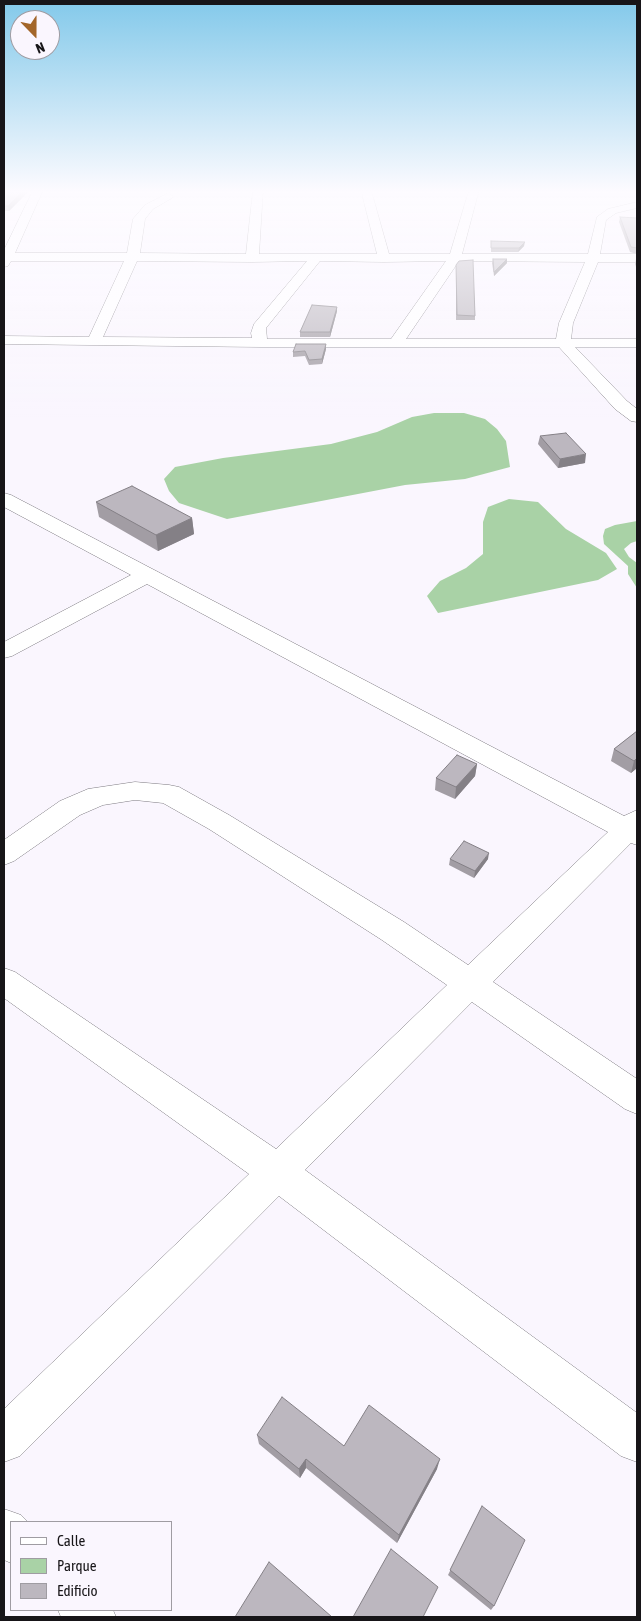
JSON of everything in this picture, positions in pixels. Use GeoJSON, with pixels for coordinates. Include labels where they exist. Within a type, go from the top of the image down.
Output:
{"type":"FeatureCollection","features":[{"type":"Feature","properties":{"kind":"street"},"geometry":{"type":"LineString","coordinates":[[94,341],[129,266]]}},
{"type":"Feature","properties":{"kind":"street"},"geometry":{"type":"LineString","coordinates":[[261,343],[258,333],[259,327],[310,266]]}},
{"type":"Feature","properties":{"kind":"street"},"geometry":{"type":"LineString","coordinates":[[396,342],[450,266]]}},
{"type":"Feature","properties":{"kind":"street"},"geometry":{"type":"LineString","coordinates":[[563,343],[566,323],[590,266]]}},
{"type":"Feature","properties":{"kind":"street"},"geometry":{"type":"LineString","coordinates":[[4,340],[261,343],[637,343]]}},
{"type":"Feature","properties":{"kind":"street"},"geometry":{"type":"LineString","coordinates":[[563,343],[621,405],[637,417]]}},
{"type":"Feature","properties":{"kind":"street"},"geometry":{"type":"LineString","coordinates":[[4,499],[634,828],[470,984],[4,1440]]}},
{"type":"Feature","properties":{"kind":"street"},"geometry":{"type":"LineString","coordinates":[[4,651],[147,574]]}},
{"type":"Feature","properties":{"kind":"street"},"geometry":{"type":"LineString","coordinates":[[4,854],[70,808],[98,796],[135,791],[169,794],[219,822],[368,915],[637,1098]]}},
{"type":"Feature","properties":{"kind":"street"},"geometry":{"type":"LineString","coordinates":[[4,981],[277,1172],[637,1440]]}},
{"type":"Feature","properties":{"kind":"green space"},"geometry":{"type":"Polygon","coordinates":[[[434,413],[464,413],[485,419],[497,429],[506,441],[510,467],[465,479],[405,485],[227,519],[179,503],[169,491],[164,479],[175,467],[223,458],[331,444],[377,432],[412,417],[434,413]]]}},
{"type":"Feature","properties":{"kind":"green space"},"geometry":{"type":"Polygon","coordinates":[[[509,499],[538,502],[566,529],[606,553],[617,569],[598,580],[438,613],[427,596],[440,581],[466,568],[483,554],[483,522],[488,507],[509,499]]]}},
{"type":"Feature","properties":{"kind":"green space"},"geometry":{"type":"Polygon","coordinates":[[[637,521],[637,541],[624,549],[629,557],[637,563],[637,588],[628,574],[628,566],[604,544],[603,536],[605,529],[637,521]]]}},
{"type":"Feature","properties":{"kind":"building"},"geometry":{"type":"Polygon","coordinates":[[[456,266],[473,266],[475,316],[457,315],[456,266]]]}},
{"type":"Feature","properties":{"kind":"building"},"geometry":{"type":"Polygon","coordinates":[[[494,266],[500,266],[494,272],[494,266]]]}},
{"type":"Feature","properties":{"kind":"building"},"geometry":{"type":"Polygon","coordinates":[[[312,305],[337,307],[330,332],[300,332],[312,305]]]}},
{"type":"Feature","properties":{"kind":"building"},"geometry":{"type":"Polygon","coordinates":[[[296,344],[326,344],[322,359],[309,360],[305,351],[293,352],[296,344]]]}},
{"type":"Feature","properties":{"kind":"building"},"geometry":{"type":"Polygon","coordinates":[[[566,433],[586,454],[560,459],[540,436],[566,433]]]}},
{"type":"Feature","properties":{"kind":"building"},"geometry":{"type":"Polygon","coordinates":[[[132,486],[192,518],[156,535],[96,502],[132,486]]]}},
{"type":"Feature","properties":{"kind":"building"},"geometry":{"type":"Polygon","coordinates":[[[637,731],[637,758],[634,761],[614,749],[637,731]]]}},
{"type":"Feature","properties":{"kind":"building"},"geometry":{"type":"Polygon","coordinates":[[[457,755],[477,764],[456,787],[436,778],[457,755]]]}},
{"type":"Feature","properties":{"kind":"building"},"geometry":{"type":"Polygon","coordinates":[[[464,841],[489,853],[475,871],[450,859],[464,841]]]}},
{"type":"Feature","properties":{"kind":"building"},"geometry":{"type":"Polygon","coordinates":[[[282,1397],[344,1446],[369,1405],[440,1459],[399,1535],[306,1459],[299,1469],[257,1435],[282,1397]]]}},
{"type":"Feature","properties":{"kind":"building"},"geometry":{"type":"Polygon","coordinates":[[[482,1506],[525,1540],[494,1606],[450,1570],[482,1506]]]}},
{"type":"Feature","properties":{"kind":"building"},"geometry":{"type":"Polygon","coordinates":[[[391,1549],[438,1587],[423,1617],[353,1617],[391,1549]]]}},
{"type":"Feature","properties":{"kind":"building"},"geometry":{"type":"Polygon","coordinates":[[[269,1562],[332,1617],[235,1617],[269,1562]]]}}]}
